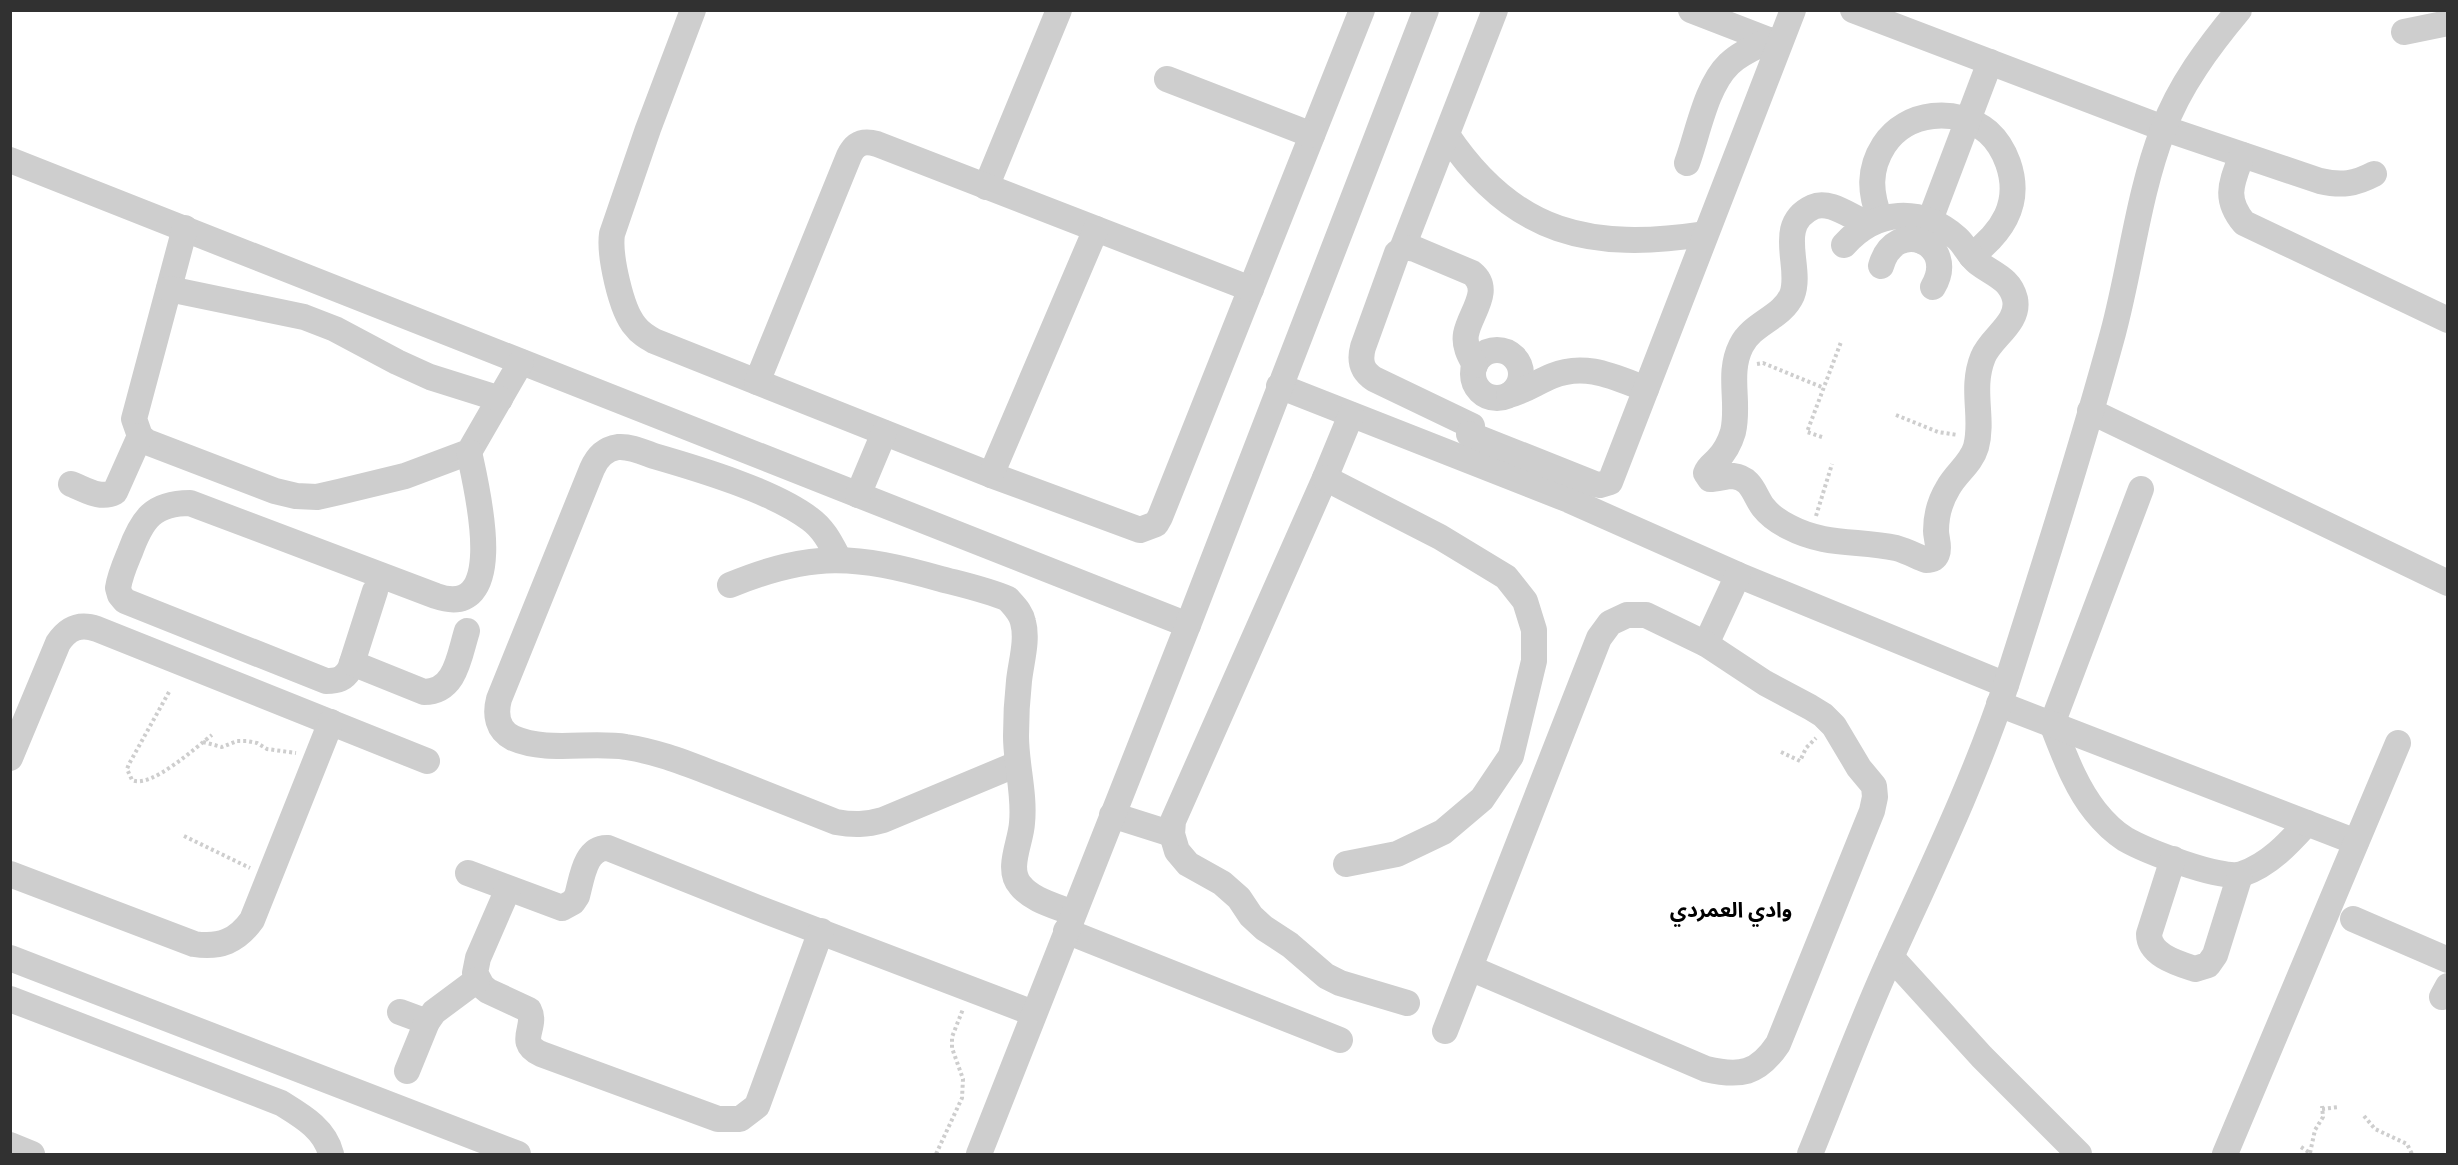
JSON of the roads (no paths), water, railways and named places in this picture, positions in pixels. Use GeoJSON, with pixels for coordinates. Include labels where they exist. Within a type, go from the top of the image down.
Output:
{"type":"FeatureCollection","features":[{"type":"Feature","properties":{"kind":"street"},"geometry":{"type":"LineString","coordinates":[[693,10],[648,129],[612,234],[610,250],[627,313],[633,325],[642,334],[757,382],[1131,529],[1148,529],[1156,524],[1362,10]]}},
{"type":"Feature","properties":{"kind":"street"},"geometry":{"type":"LineString","coordinates":[[986,187],[1059,10]]}},
{"type":"Feature","properties":{"kind":"street"},"geometry":{"type":"LineString","coordinates":[[979,1155],[1069,922],[1188,626],[1426,10]]}},
{"type":"Feature","properties":{"kind":"street"},"geometry":{"type":"LineString","coordinates":[[1495,10],[1402,249],[1397,253],[1363,348],[1362,366],[1374,379],[1471,430],[1595,484],[1605,484],[1612,477],[1705,234],[1775,42],[1793,10]]}},
{"type":"Feature","properties":{"kind":"street"},"geometry":{"type":"LineString","coordinates":[[1691,10],[1775,42]]}},
{"type":"Feature","properties":{"kind":"street"},"geometry":{"type":"LineString","coordinates":[[1853,10],[2163,129],[2320,181],[2339,185],[2358,183],[2374,174]]}},
{"type":"Feature","properties":{"kind":"street"},"geometry":{"type":"LineString","coordinates":[[1810,1155],[1891,957],[1947,835],[2002,694],[2113,332],[2145,187],[2163,129],[2196,68],[2239,10]]}},
{"type":"Feature","properties":{"kind":"street"},"geometry":{"type":"LineString","coordinates":[[2404,32],[2448,23]]}},
{"type":"Feature","properties":{"kind":"street"},"geometry":{"type":"LineString","coordinates":[[1687,163],[1713,86],[1720,74],[1740,55],[1775,42]]}},
{"type":"Feature","properties":{"kind":"street"},"geometry":{"type":"LineString","coordinates":[[1926,231],[1990,62]]}},
{"type":"Feature","properties":{"kind":"street"},"geometry":{"type":"LineString","coordinates":[[1167,79],[1312,135]]}},
{"type":"Feature","properties":{"kind":"street"},"geometry":{"type":"LineString","coordinates":[[1874,221],[1871,177],[1877,156],[1888,138],[1905,124],[1925,116],[1947,115],[1968,120],[1989,132],[2004,151],[2012,174],[2012,199],[2005,222],[1991,242],[1971,256]]}},
{"type":"Feature","properties":{"kind":"street"},"geometry":{"type":"LineString","coordinates":[[1447,135],[1464,161],[1485,184],[1509,204],[1536,220],[1565,232],[1635,241],[1670,240],[1705,234]]}},
{"type":"Feature","properties":{"kind":"street"},"geometry":{"type":"LineString","coordinates":[[757,382],[853,148],[868,141],[1251,289]]}},
{"type":"Feature","properties":{"kind":"street"},"geometry":{"type":"LineString","coordinates":[[2242,155],[2230,190],[2236,213],[2244,223],[2448,320]]}},
{"type":"Feature","properties":{"kind":"street"},"geometry":{"type":"LineString","coordinates":[[10,160],[1188,626]]}},
{"type":"Feature","properties":{"kind":"street"},"geometry":{"type":"LineString","coordinates":[[1874,221],[1822,206],[1813,207],[1801,216],[1794,226],[1791,240],[1795,274],[1792,295],[1779,311],[1753,329],[1740,347],[1734,371],[1736,408],[1732,434],[1724,452],[1707,469],[1706,473],[1710,479],[1736,476],[1746,481],[1754,489],[1770,515],[1810,537],[1896,548],[1931,560],[1937,554],[1937,514],[1942,497],[1972,458],[1976,446],[1978,370],[1984,354],[2011,322],[2015,311],[2015,299],[2005,281],[1971,256],[1958,239],[1926,231],[1904,239],[1888,249],[1881,266]]}},
{"type":"Feature","properties":{"kind":"street"},"geometry":{"type":"LineString","coordinates":[[1844,245],[1874,221],[1892,216],[1911,217],[1926,231],[1939,261],[1940,270],[1933,287]]}},
{"type":"Feature","properties":{"kind":"street"},"geometry":{"type":"LineString","coordinates":[[185,228],[134,419],[140,436],[147,442],[243,480],[296,496],[317,497],[405,476],[469,452],[521,362]]}},
{"type":"Feature","properties":{"kind":"street"},"geometry":{"type":"LineString","coordinates":[[991,475],[1096,229]]}},
{"type":"Feature","properties":{"kind":"street"},"geometry":{"type":"LineString","coordinates":[[1402,249],[1415,249],[1473,273],[1478,278],[1482,292],[1467,333],[1466,344],[1475,365],[1474,382],[1497,394],[1520,392],[1567,370],[1586,369],[1646,389]]}},
{"type":"Feature","properties":{"kind":"street"},"geometry":{"type":"LineString","coordinates":[[169,289],[304,317],[335,328],[430,377],[500,399]]}},
{"type":"Feature","properties":{"kind":"street"},"geometry":{"type":"LineString","coordinates":[[1460,458],[1471,430],[1497,394],[1515,390],[1521,374],[1516,359],[1502,350],[1486,353],[1475,365]]}},
{"type":"Feature","properties":{"kind":"street"},"geometry":{"type":"LineString","coordinates":[[1279,386],[1621,522],[2002,694],[2052,724],[2356,842]]}},
{"type":"Feature","properties":{"kind":"street"},"geometry":{"type":"LineString","coordinates":[[2090,411],[2448,583]]}},
{"type":"Feature","properties":{"kind":"street"},"geometry":{"type":"LineString","coordinates":[[1351,415],[1173,821],[1172,834],[1177,851],[1188,864],[1222,883],[1239,898],[1251,916],[1264,928],[1296,950],[1326,976],[1355,988],[1407,1003]]}},
{"type":"Feature","properties":{"kind":"street"},"geometry":{"type":"LineString","coordinates":[[858,495],[884,433]]}},
{"type":"Feature","properties":{"kind":"street"},"geometry":{"type":"LineString","coordinates":[[71,484],[100,495],[107,496],[115,492],[140,436]]}},
{"type":"Feature","properties":{"kind":"street"},"geometry":{"type":"LineString","coordinates":[[839,559],[828,538],[813,520],[793,507],[667,459],[622,447],[612,448],[596,460],[588,479],[499,699],[496,711],[498,722],[504,732],[514,738],[534,743],[596,744],[627,747],[658,754],[836,822],[852,824],[868,824],[883,820],[1017,765]]}},
{"type":"Feature","properties":{"kind":"street"},"geometry":{"type":"LineString","coordinates":[[375,591],[352,663],[345,677],[336,681],[326,681],[125,601],[118,588],[138,530],[147,518],[159,508],[173,503],[190,503],[435,596],[458,598],[471,591],[480,579],[482,571],[484,541],[481,511],[469,452]]}},
{"type":"Feature","properties":{"kind":"street"},"geometry":{"type":"LineString","coordinates":[[1325,478],[1440,537],[1506,577],[1524,601],[1534,630],[1534,661],[1511,756],[1482,799],[1443,832],[1406,850],[1397,854],[1346,864]]}},
{"type":"Feature","properties":{"kind":"street"},"geometry":{"type":"LineString","coordinates":[[2141,489],[2052,724],[2075,779],[2096,812],[2125,839],[2208,872],[2240,875],[2261,865],[2276,854],[2307,823]]}},
{"type":"Feature","properties":{"kind":"street"},"geometry":{"type":"LineString","coordinates":[[730,585],[765,570],[801,562],[839,559],[869,561],[910,570],[1008,599],[1017,608],[1023,620],[1024,633],[1017,710],[1017,765],[1023,804],[1023,823],[1014,865],[1019,885],[1069,922],[1340,1040]]}},
{"type":"Feature","properties":{"kind":"street"},"geometry":{"type":"LineString","coordinates":[[1706,644],[1738,574]]}},
{"type":"Feature","properties":{"kind":"street"},"geometry":{"type":"LineString","coordinates":[[1445,1031],[1599,638],[1610,623],[1627,615],[1646,615],[1706,644],[1810,707],[1834,726],[1859,768],[1874,786],[1875,797],[1872,811],[1778,1044],[1770,1056],[1757,1068],[1743,1072],[1723,1073],[1706,1069],[1470,968]]}},
{"type":"Feature","properties":{"kind":"street"},"geometry":{"type":"LineString","coordinates":[[10,758],[58,643],[68,631],[82,626],[97,628],[427,761]]}},
{"type":"Feature","properties":{"kind":"street"},"geometry":{"type":"LineString","coordinates":[[352,663],[424,692],[432,692],[440,689],[452,678],[467,632]]}},
{"type":"Feature","properties":{"kind":"street"},"geometry":{"type":"LineString","coordinates":[[10,874],[194,944],[221,945],[234,940],[252,920],[331,722]]}},
{"type":"Feature","properties":{"kind":"street"},"geometry":{"type":"LineString","coordinates":[[2225,1155],[2398,743]]}},
{"type":"Feature","properties":{"kind":"street"},"geometry":{"type":"LineString","coordinates":[[1112,815],[1172,834]]}},
{"type":"Feature","properties":{"kind":"street"},"geometry":{"type":"LineString","coordinates":[[468,873],[555,907],[568,906],[577,896],[590,855],[595,850],[609,848],[758,908],[1034,1013]]}},
{"type":"Feature","properties":{"kind":"street"},"geometry":{"type":"LineString","coordinates":[[2174,859],[2149,934],[2149,941],[2157,953],[2195,969],[2208,965],[2215,955],[2240,875]]}},
{"type":"Feature","properties":{"kind":"street"},"geometry":{"type":"LineString","coordinates":[[508,889],[475,965],[477,980],[488,991],[529,1010],[532,1021],[527,1039],[534,1051],[718,1119],[729,1121],[740,1119],[757,1106],[821,931]]}},
{"type":"Feature","properties":{"kind":"street"},"geometry":{"type":"LineString","coordinates":[[2353,918],[2448,960]]}},
{"type":"Feature","properties":{"kind":"street"},"geometry":{"type":"LineString","coordinates":[[1891,957],[1974,1049],[2079,1155]]}},
{"type":"Feature","properties":{"kind":"street"},"geometry":{"type":"LineString","coordinates":[[10,958],[518,1155]]}},
{"type":"Feature","properties":{"kind":"street"},"geometry":{"type":"LineString","coordinates":[[407,1071],[427,1022],[444,1004],[477,980]]}},
{"type":"Feature","properties":{"kind":"street"},"geometry":{"type":"LineString","coordinates":[[10,999],[281,1103],[310,1122],[321,1133],[331,1155]]}},
{"type":"Feature","properties":{"kind":"street"},"geometry":{"type":"LineString","coordinates":[[400,1012],[427,1022]]}},
{"type":"Feature","properties":{"kind":"street"},"geometry":{"type":"LineString","coordinates":[[10,1145],[28,1151],[32,1155]]}},
{"type":"Feature","properties":{"kind":"district","name":"وادي العمردي"},"geometry":{"type":"Point","coordinates":[1731,910]}}]}
